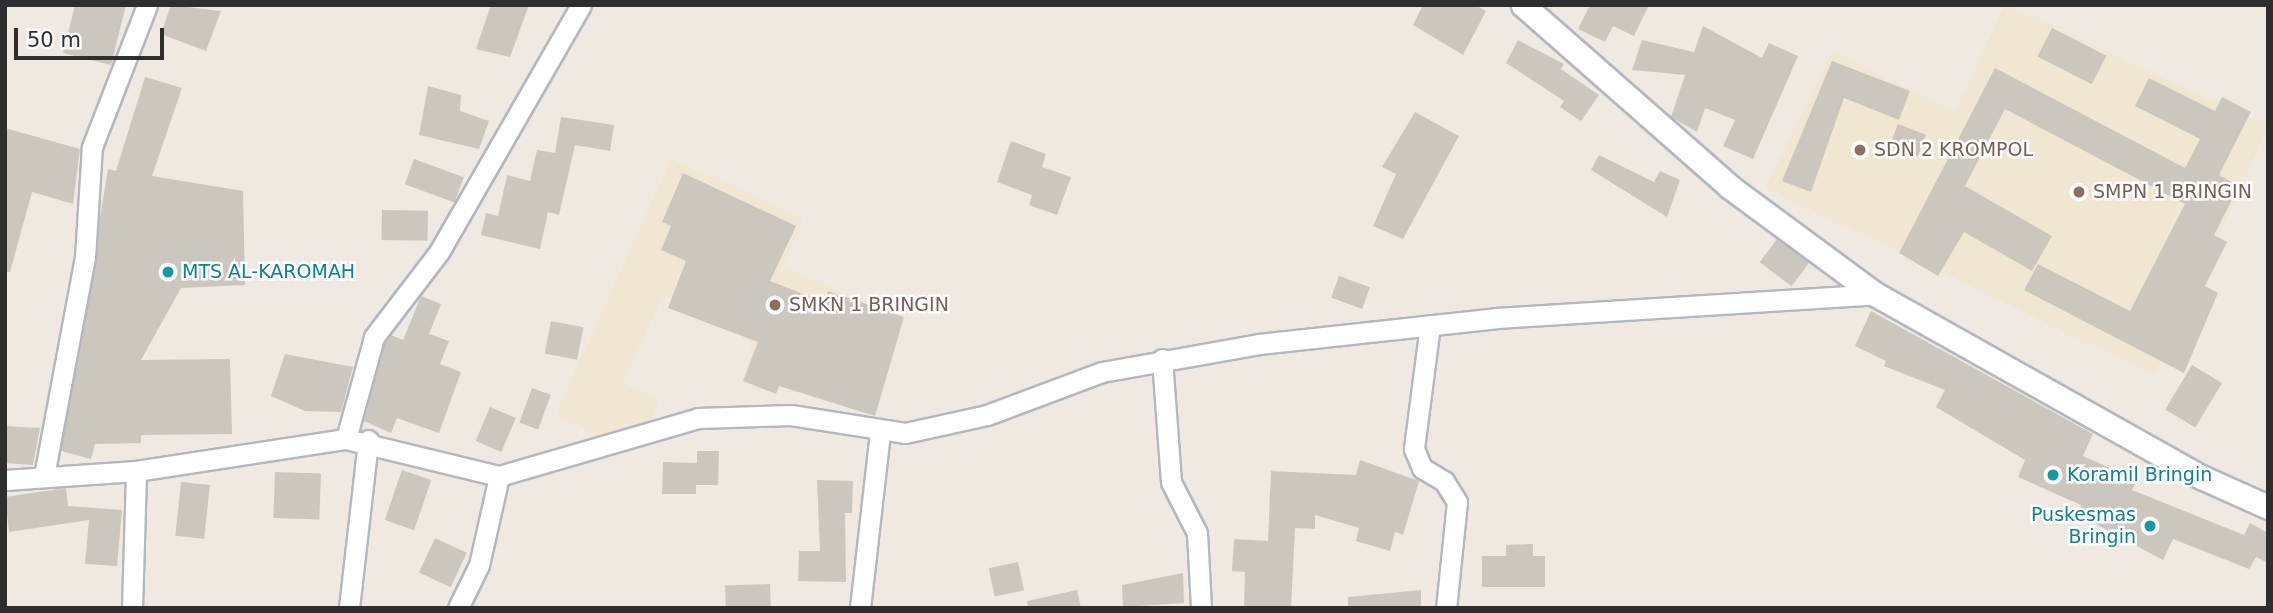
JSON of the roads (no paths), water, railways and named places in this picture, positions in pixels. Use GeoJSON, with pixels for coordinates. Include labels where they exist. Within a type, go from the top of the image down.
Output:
{"type":"FeatureCollection","features":[{"type":"Feature","properties":{"kind":"street"},"geometry":{"type":"LineString","coordinates":[[44,476],[85,257],[92,146],[147,5]]}},
{"type":"Feature","properties":{"kind":"street"},"geometry":{"type":"LineString","coordinates":[[346,439],[374,337],[439,252],[581,5]]}},
{"type":"Feature","properties":{"kind":"street"},"geometry":{"type":"LineString","coordinates":[[1523,5],[1730,187],[1875,294],[2201,477],[2268,507]]}},
{"type":"Feature","properties":{"kind":"street"},"geometry":{"type":"LineString","coordinates":[[5,480],[136,471],[346,439],[368,440],[499,476],[698,418],[791,415],[880,432],[942,429],[1102,372],[1162,359],[1430,325],[1875,294]]}},
{"type":"Feature","properties":{"kind":"street"},"geometry":{"type":"LineString","coordinates":[[1430,325],[1414,449],[1422,468],[1444,481],[1457,502],[1446,608]]}},
{"type":"Feature","properties":{"kind":"street"},"geometry":{"type":"LineString","coordinates":[[1162,359],[1171,482],[1197,533],[1201,608]]}},
{"type":"Feature","properties":{"kind":"street"},"geometry":{"type":"LineString","coordinates":[[860,608],[880,432]]}},
{"type":"Feature","properties":{"kind":"street"},"geometry":{"type":"LineString","coordinates":[[349,608],[368,440]]}},
{"type":"Feature","properties":{"kind":"street"},"geometry":{"type":"LineString","coordinates":[[132,608],[136,471]]}},
{"type":"Feature","properties":{"kind":"street"},"geometry":{"type":"LineString","coordinates":[[458,608],[479,565],[499,476]]}},
{"type":"Feature","properties":{"kind":"place","name":"SDN 2 KROMPOL"},"geometry":{"type":"Point","coordinates":[1860,150]}},
{"type":"Feature","properties":{"kind":"place","name":"SMPN 1 BRINGIN"},"geometry":{"type":"Point","coordinates":[2079,192]}},
{"type":"Feature","properties":{"kind":"place","name":"MTS AL-KAROMAH"},"geometry":{"type":"Point","coordinates":[168,272]}},
{"type":"Feature","properties":{"kind":"place","name":"SMKN 1 BRINGIN"},"geometry":{"type":"Point","coordinates":[775,305]}},
{"type":"Feature","properties":{"kind":"place","name":"Koramil Bringin"},"geometry":{"type":"Point","coordinates":[2053,475]}},
{"type":"Feature","properties":{"kind":"place","name":"Puskesmas Bringin"},"geometry":{"type":"Point","coordinates":[2150,526]}}]}
